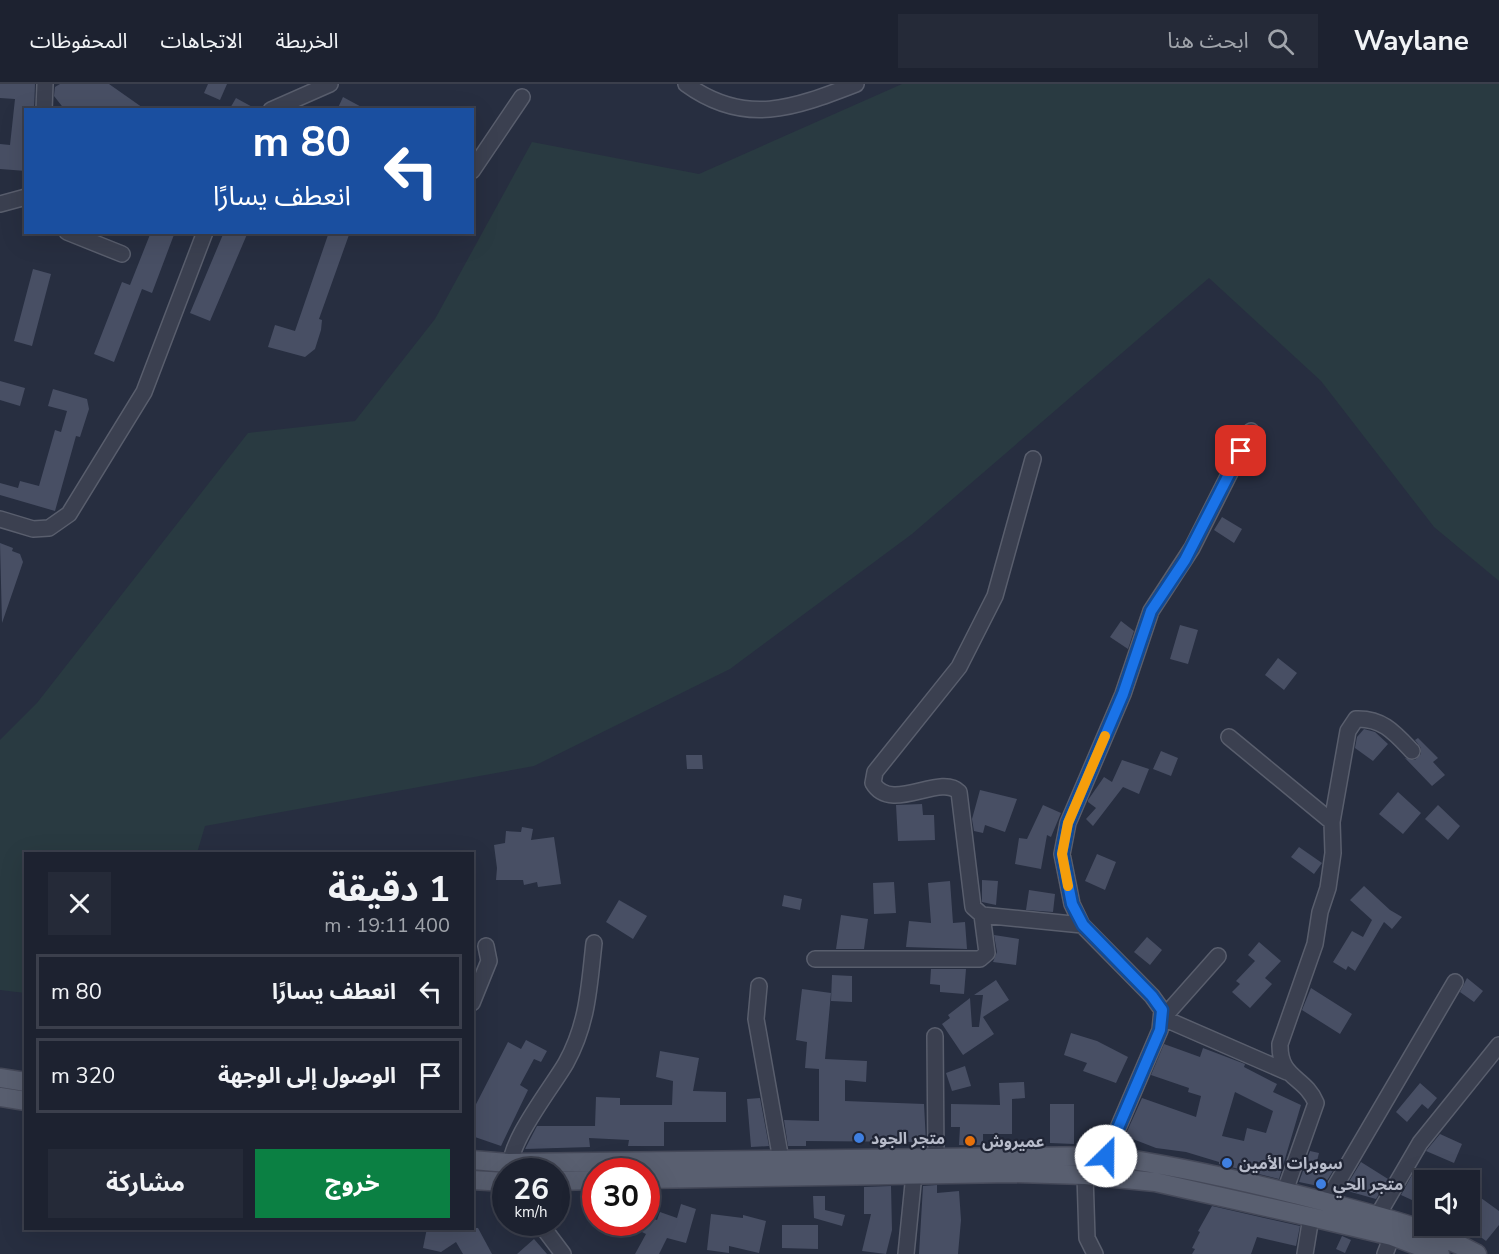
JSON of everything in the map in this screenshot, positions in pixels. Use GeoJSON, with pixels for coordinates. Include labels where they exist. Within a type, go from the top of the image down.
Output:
{"type":"FeatureCollection","features":[{"type":"Feature","properties":{"kind":"main road"},"geometry":{"type":"LineString","coordinates":[[0,1078],[24,1082]]}},
{"type":"Feature","properties":{"kind":"main road"},"geometry":{"type":"LineString","coordinates":[[0,1096],[24,1101]]}},
{"type":"Feature","properties":{"kind":"main road"},"geometry":{"type":"LineString","coordinates":[[570,1165],[1106,1156],[1160,1163],[1286,1191],[1377,1215],[1428,1232],[1477,1254]]}},
{"type":"Feature","properties":{"kind":"main road"},"geometry":{"type":"LineString","coordinates":[[474,1160],[492,1164]]}},
{"type":"Feature","properties":{"kind":"main road"},"geometry":{"type":"LineString","coordinates":[[660,1179],[914,1174],[1085,1174],[1155,1182],[1311,1217],[1392,1236],[1440,1254]]}},
{"type":"Feature","properties":{"kind":"main road"},"geometry":{"type":"LineString","coordinates":[[474,1180],[492,1181]]}},
{"type":"Feature","properties":{"kind":"street"},"geometry":{"type":"LineString","coordinates":[[44,108],[45,84]]}},
{"type":"Feature","properties":{"kind":"street"},"geometry":{"type":"LineString","coordinates":[[276,108],[330,84]]}},
{"type":"Feature","properties":{"kind":"street"},"geometry":{"type":"LineString","coordinates":[[686,84],[735,109],[769,111],[805,104],[856,84]]}},
{"type":"Feature","properties":{"kind":"street"},"geometry":{"type":"LineString","coordinates":[[474,168],[522,97]]}},
{"type":"Feature","properties":{"kind":"street"},"geometry":{"type":"LineString","coordinates":[[0,204],[24,199]]}},
{"type":"Feature","properties":{"kind":"street"},"geometry":{"type":"LineString","coordinates":[[72,234],[122,254]]}},
{"type":"Feature","properties":{"kind":"street"},"geometry":{"type":"LineString","coordinates":[[0,519],[33,529],[49,528],[69,514],[144,392],[204,234]]}},
{"type":"Feature","properties":{"kind":"street"},"geometry":{"type":"LineString","coordinates":[[1106,1156],[1160,1030],[1163,1018],[1162,1010],[1152,996],[1083,925],[1072,904],[1062,854],[1068,823],[1123,694],[1151,611],[1187,556],[1251,431]]}},
{"type":"Feature","properties":{"kind":"street"},"geometry":{"type":"LineString","coordinates":[[815,959],[985,958],[987,944],[982,915],[974,907],[959,792],[950,787],[892,796],[876,788],[873,783],[875,772],[959,667],[995,596],[1033,459]]}},
{"type":"Feature","properties":{"kind":"street"},"geometry":{"type":"LineString","coordinates":[[1287,1072],[1279,1059],[1280,1044],[1315,944],[1320,912],[1328,888],[1333,853],[1332,822],[1348,731],[1356,719],[1373,718],[1395,733],[1412,751]]}},
{"type":"Feature","properties":{"kind":"street"},"geometry":{"type":"LineString","coordinates":[[1229,737],[1332,822]]}},
{"type":"Feature","properties":{"kind":"street"},"geometry":{"type":"LineString","coordinates":[[982,915],[1083,925]]}},
{"type":"Feature","properties":{"kind":"street"},"geometry":{"type":"LineString","coordinates":[[513,1158],[526,1125],[566,1062],[586,1018],[594,943]]}},
{"type":"Feature","properties":{"kind":"street"},"geometry":{"type":"LineString","coordinates":[[474,999],[489,961],[486,946]]}},
{"type":"Feature","properties":{"kind":"street"},"geometry":{"type":"LineString","coordinates":[[1163,1018],[1218,956]]}},
{"type":"Feature","properties":{"kind":"street"},"geometry":{"type":"LineString","coordinates":[[1326,1202],[1455,982]]}},
{"type":"Feature","properties":{"kind":"street"},"geometry":{"type":"LineString","coordinates":[[759,986],[756,1018],[781,1160]]}},
{"type":"Feature","properties":{"kind":"street"},"geometry":{"type":"LineString","coordinates":[[1163,1018],[1287,1072],[1311,1092],[1316,1103],[1286,1191]]}},
{"type":"Feature","properties":{"kind":"street"},"geometry":{"type":"LineString","coordinates":[[936,1036],[936,1158]]}},
{"type":"Feature","properties":{"kind":"street"},"geometry":{"type":"LineString","coordinates":[[1377,1215],[1420,1143],[1499,1045]]}},
{"type":"Feature","properties":{"kind":"street"},"geometry":{"type":"LineString","coordinates":[[906,1254],[914,1174]]}},
{"type":"Feature","properties":{"kind":"street"},"geometry":{"type":"LineString","coordinates":[[1085,1174],[1087,1238],[1095,1254]]}},
{"type":"Feature","properties":{"kind":"street"},"geometry":{"type":"LineString","coordinates":[[1305,1254],[1311,1217]]}},
{"type":"Feature","properties":{"kind":"street"},"geometry":{"type":"LineString","coordinates":[[550,1236],[563,1254]]}},
{"type":"Feature","properties":{"kind":"street"},"geometry":{"type":"LineString","coordinates":[[1385,1254],[1392,1236]]}},
{"type":"Feature","properties":{"kind":"shaded area"},"geometry":{"type":"Polygon","coordinates":[[[902,84],[1499,84],[1499,581],[1434,527],[1321,381],[1209,278],[912,534],[730,669],[534,766],[205,826],[197,852],[24,852],[24,993],[0,990],[0,740],[37,703],[248,433],[355,421],[435,319],[532,142],[699,174],[902,84]]]}},
{"type":"Feature","properties":{"kind":"building"},"geometry":{"type":"Polygon","coordinates":[[[0,84],[35,84],[34,108],[24,108],[24,171],[0,169],[0,144],[10,145],[15,99],[0,98],[0,84]]]}},
{"type":"Feature","properties":{"kind":"building"},"geometry":{"type":"Polygon","coordinates":[[[60,84],[109,84],[143,108],[63,108],[54,96],[55,87],[60,84]]]}},
{"type":"Feature","properties":{"kind":"building"},"geometry":{"type":"Polygon","coordinates":[[[208,84],[227,84],[220,100],[204,93],[208,84]]]}},
{"type":"Feature","properties":{"kind":"building"},"geometry":{"type":"Polygon","coordinates":[[[343,97],[363,108],[338,108],[343,97]]]}},
{"type":"Feature","properties":{"kind":"building"},"geometry":{"type":"Polygon","coordinates":[[[236,98],[254,108],[230,108],[236,98]]]}},
{"type":"Feature","properties":{"kind":"building"},"geometry":{"type":"Polygon","coordinates":[[[150,234],[174,234],[152,293],[142,289],[114,362],[94,354],[122,282],[130,285],[150,234]]]}},
{"type":"Feature","properties":{"kind":"building"},"geometry":{"type":"Polygon","coordinates":[[[223,234],[247,234],[210,321],[190,313],[223,234]]]}},
{"type":"Feature","properties":{"kind":"building"},"geometry":{"type":"Polygon","coordinates":[[[328,234],[349,234],[319,319],[322,320],[321,330],[315,349],[305,357],[268,347],[275,325],[295,331],[328,234]]]}},
{"type":"Feature","properties":{"kind":"building"},"geometry":{"type":"Polygon","coordinates":[[[33,269],[51,274],[32,346],[14,341],[33,269]]]}},
{"type":"Feature","properties":{"kind":"building"},"geometry":{"type":"Polygon","coordinates":[[[0,381],[25,388],[20,406],[0,400],[0,381]]]}},
{"type":"Feature","properties":{"kind":"building"},"geometry":{"type":"Polygon","coordinates":[[[53,389],[87,399],[89,409],[80,437],[76,436],[55,511],[0,495],[0,483],[18,488],[20,481],[39,486],[55,430],[61,432],[67,411],[48,406],[53,389]]]}},
{"type":"Feature","properties":{"kind":"building"},"geometry":{"type":"Polygon","coordinates":[[[1222,517],[1242,529],[1234,543],[1214,530],[1222,517]]]}},
{"type":"Feature","properties":{"kind":"building"},"geometry":{"type":"Polygon","coordinates":[[[0,543],[13,548],[12,551],[20,554],[23,562],[2,623],[0,543]]]}},
{"type":"Feature","properties":{"kind":"building"},"geometry":{"type":"Polygon","coordinates":[[[1121,621],[1134,631],[1128,649],[1110,637],[1121,621]]]}},
{"type":"Feature","properties":{"kind":"building"},"geometry":{"type":"Polygon","coordinates":[[[1180,625],[1198,630],[1188,664],[1170,659],[1180,625]]]}},
{"type":"Feature","properties":{"kind":"building"},"geometry":{"type":"Polygon","coordinates":[[[1278,658],[1297,673],[1284,690],[1265,675],[1278,658]]]}},
{"type":"Feature","properties":{"kind":"building"},"geometry":{"type":"Polygon","coordinates":[[[1364,729],[1375,732],[1388,744],[1373,761],[1355,748],[1357,737],[1364,729]]]}},
{"type":"Feature","properties":{"kind":"building"},"geometry":{"type":"Polygon","coordinates":[[[1418,738],[1438,758],[1433,762],[1445,775],[1432,786],[1405,758],[1415,760],[1421,754],[1421,748],[1415,740],[1418,738]]]}},
{"type":"Feature","properties":{"kind":"building"},"geometry":{"type":"Polygon","coordinates":[[[1161,751],[1178,758],[1171,776],[1153,769],[1161,751]]]}},
{"type":"Feature","properties":{"kind":"building"},"geometry":{"type":"Polygon","coordinates":[[[686,755],[702,755],[703,769],[687,769],[686,755]]]}},
{"type":"Feature","properties":{"kind":"building"},"geometry":{"type":"Polygon","coordinates":[[[1122,760],[1149,769],[1139,794],[1123,787],[1093,826],[1086,819],[1096,808],[1088,800],[1104,777],[1112,782],[1122,760]]]}},
{"type":"Feature","properties":{"kind":"building"},"geometry":{"type":"Polygon","coordinates":[[[980,790],[1017,799],[1005,832],[985,825],[983,833],[974,831],[972,819],[980,790]]]}},
{"type":"Feature","properties":{"kind":"building"},"geometry":{"type":"Polygon","coordinates":[[[1398,792],[1421,813],[1403,834],[1379,814],[1398,792]]]}},
{"type":"Feature","properties":{"kind":"building"},"geometry":{"type":"Polygon","coordinates":[[[922,804],[923,815],[934,815],[935,840],[898,841],[896,805],[922,804]]]}},
{"type":"Feature","properties":{"kind":"building"},"geometry":{"type":"Polygon","coordinates":[[[1043,805],[1061,813],[1051,837],[1047,835],[1041,869],[1015,864],[1019,838],[1027,839],[1043,805]]]}},
{"type":"Feature","properties":{"kind":"building"},"geometry":{"type":"Polygon","coordinates":[[[1438,805],[1460,826],[1448,840],[1425,819],[1438,805]]]}},
{"type":"Feature","properties":{"kind":"building"},"geometry":{"type":"Polygon","coordinates":[[[522,827],[533,829],[531,840],[554,837],[561,884],[538,887],[537,882],[524,885],[523,880],[496,880],[494,845],[505,843],[506,831],[521,832],[522,827]]]}},
{"type":"Feature","properties":{"kind":"building"},"geometry":{"type":"Polygon","coordinates":[[[1299,847],[1322,863],[1314,874],[1291,857],[1299,847]]]}},
{"type":"Feature","properties":{"kind":"building"},"geometry":{"type":"Polygon","coordinates":[[[1097,854],[1116,862],[1105,890],[1085,881],[1097,854]]]}},
{"type":"Feature","properties":{"kind":"building"},"geometry":{"type":"Polygon","coordinates":[[[982,880],[998,881],[996,905],[982,902],[982,880]]]}},
{"type":"Feature","properties":{"kind":"building"},"geometry":{"type":"Polygon","coordinates":[[[950,881],[953,923],[965,922],[967,949],[906,947],[909,921],[931,923],[928,883],[950,881]]]}},
{"type":"Feature","properties":{"kind":"building"},"geometry":{"type":"Polygon","coordinates":[[[894,882],[896,913],[874,914],[873,883],[894,882]]]}},
{"type":"Feature","properties":{"kind":"building"},"geometry":{"type":"Polygon","coordinates":[[[1364,886],[1390,910],[1402,917],[1392,929],[1384,922],[1355,971],[1348,966],[1346,970],[1333,962],[1352,931],[1363,937],[1372,920],[1350,900],[1364,886]]]}},
{"type":"Feature","properties":{"kind":"building"},"geometry":{"type":"Polygon","coordinates":[[[1029,890],[1055,894],[1053,912],[1026,910],[1029,890]]]}},
{"type":"Feature","properties":{"kind":"building"},"geometry":{"type":"Polygon","coordinates":[[[784,895],[802,899],[800,910],[782,906],[784,895]]]}},
{"type":"Feature","properties":{"kind":"building"},"geometry":{"type":"Polygon","coordinates":[[[619,900],[647,916],[633,939],[606,922],[619,900]]]}},
{"type":"Feature","properties":{"kind":"building"},"geometry":{"type":"Polygon","coordinates":[[[841,915],[868,919],[864,949],[836,949],[841,915]]]}},
{"type":"Feature","properties":{"kind":"building"},"geometry":{"type":"Polygon","coordinates":[[[994,935],[1019,939],[1016,965],[993,962],[997,952],[994,935]]]}},
{"type":"Feature","properties":{"kind":"building"},"geometry":{"type":"Polygon","coordinates":[[[1147,937],[1162,950],[1150,965],[1134,952],[1147,937]]]}},
{"type":"Feature","properties":{"kind":"building"},"geometry":{"type":"Polygon","coordinates":[[[1259,942],[1281,961],[1265,978],[1272,984],[1250,1008],[1232,992],[1240,984],[1236,981],[1255,961],[1248,955],[1259,942]]]}},
{"type":"Feature","properties":{"kind":"building"},"geometry":{"type":"Polygon","coordinates":[[[931,969],[966,969],[964,994],[940,992],[940,985],[930,984],[931,969]]]}},
{"type":"Feature","properties":{"kind":"building"},"geometry":{"type":"Polygon","coordinates":[[[832,975],[852,976],[852,1002],[831,1001],[832,975]]]}},
{"type":"Feature","properties":{"kind":"building"},"geometry":{"type":"Polygon","coordinates":[[[1467,978],[1483,991],[1474,1002],[1460,992],[1467,978]]]}},
{"type":"Feature","properties":{"kind":"building"},"geometry":{"type":"Polygon","coordinates":[[[996,980],[1009,1000],[983,1017],[994,1034],[963,1055],[942,1024],[950,1018],[948,1015],[970,998],[972,1027],[979,1027],[983,995],[974,995],[996,980]]]}},
{"type":"Feature","properties":{"kind":"building"},"geometry":{"type":"Polygon","coordinates":[[[1311,988],[1352,1014],[1340,1034],[1302,1010],[1311,988]]]}},
{"type":"Feature","properties":{"kind":"building"},"geometry":{"type":"Polygon","coordinates":[[[802,989],[831,993],[825,1059],[867,1061],[866,1082],[845,1080],[845,1101],[924,1104],[926,1142],[806,1141],[806,1146],[788,1146],[784,1120],[819,1121],[819,1069],[805,1068],[807,1042],[796,1040],[802,989]]]}},
{"type":"Feature","properties":{"kind":"building"},"geometry":{"type":"Polygon","coordinates":[[[1071,1033],[1097,1041],[1128,1057],[1116,1083],[1083,1071],[1087,1063],[1064,1055],[1071,1033]]]}},
{"type":"Feature","properties":{"kind":"building"},"geometry":{"type":"Polygon","coordinates":[[[526,1040],[547,1051],[541,1062],[534,1059],[520,1085],[528,1090],[501,1146],[474,1137],[474,1108],[508,1042],[521,1049],[526,1040]]]}},
{"type":"Feature","properties":{"kind":"building"},"geometry":{"type":"Polygon","coordinates":[[[1164,1044],[1200,1057],[1203,1048],[1245,1064],[1244,1067],[1277,1084],[1273,1092],[1301,1105],[1279,1179],[1219,1164],[1219,1162],[1186,1152],[1156,1148],[1125,1136],[1142,1098],[1196,1117],[1201,1096],[1188,1092],[1189,1088],[1151,1075],[1164,1044]],[[1235,1092],[1222,1136],[1244,1141],[1247,1128],[1266,1133],[1273,1111],[1235,1092]]]}},
{"type":"Feature","properties":{"kind":"building"},"geometry":{"type":"Polygon","coordinates":[[[660,1051],[699,1058],[693,1091],[726,1092],[726,1122],[664,1122],[664,1146],[628,1146],[629,1140],[589,1138],[590,1147],[525,1149],[537,1126],[595,1126],[596,1097],[620,1098],[620,1105],[672,1105],[673,1081],[656,1077],[660,1051]]]}},
{"type":"Feature","properties":{"kind":"building"},"geometry":{"type":"Polygon","coordinates":[[[965,1066],[971,1086],[952,1091],[946,1073],[965,1066]]]}},
{"type":"Feature","properties":{"kind":"building"},"geometry":{"type":"Polygon","coordinates":[[[1024,1082],[1025,1098],[1012,1099],[1012,1134],[983,1134],[983,1145],[959,1145],[960,1127],[951,1127],[951,1104],[1000,1105],[999,1083],[1024,1082]]]}},
{"type":"Feature","properties":{"kind":"building"},"geometry":{"type":"Polygon","coordinates":[[[1420,1083],[1437,1098],[1428,1109],[1422,1104],[1407,1122],[1396,1112],[1420,1083]]]}},
{"type":"Feature","properties":{"kind":"building"},"geometry":{"type":"Polygon","coordinates":[[[760,1098],[769,1146],[751,1147],[747,1099],[760,1098]]]}},
{"type":"Feature","properties":{"kind":"building"},"geometry":{"type":"Polygon","coordinates":[[[1050,1104],[1074,1104],[1074,1144],[1050,1143],[1050,1104]]]}},
{"type":"Feature","properties":{"kind":"building"},"geometry":{"type":"Polygon","coordinates":[[[1440,1134],[1462,1144],[1454,1163],[1426,1151],[1440,1134]]]}},
{"type":"Feature","properties":{"kind":"building"},"geometry":{"type":"Polygon","coordinates":[[[1310,1151],[1319,1153],[1317,1161],[1336,1166],[1323,1187],[1299,1182],[1310,1151]]]}},
{"type":"Feature","properties":{"kind":"building"},"geometry":{"type":"Polygon","coordinates":[[[1361,1162],[1388,1179],[1376,1199],[1344,1190],[1361,1162]]]}},
{"type":"Feature","properties":{"kind":"building"},"geometry":{"type":"Polygon","coordinates":[[[1412,1175],[1414,1176],[1414,1201],[1401,1195],[1412,1175]]]}},
{"type":"Feature","properties":{"kind":"building"},"geometry":{"type":"Polygon","coordinates":[[[937,1185],[937,1193],[959,1191],[961,1220],[958,1254],[919,1254],[923,1186],[937,1185]]]}},
{"type":"Feature","properties":{"kind":"building"},"geometry":{"type":"Polygon","coordinates":[[[891,1186],[892,1230],[886,1254],[862,1251],[871,1214],[864,1214],[864,1187],[891,1186]]]}},
{"type":"Feature","properties":{"kind":"building"},"geometry":{"type":"Polygon","coordinates":[[[813,1196],[825,1196],[825,1210],[845,1215],[842,1226],[814,1218],[813,1196]]]}},
{"type":"Feature","properties":{"kind":"building"},"geometry":{"type":"Polygon","coordinates":[[[1480,1197],[1499,1211],[1499,1225],[1486,1241],[1479,1236],[1480,1197]]]}},
{"type":"Feature","properties":{"kind":"building"},"geometry":{"type":"Polygon","coordinates":[[[681,1204],[696,1209],[686,1243],[667,1238],[659,1254],[635,1254],[645,1236],[660,1236],[660,1212],[677,1218],[681,1204]]]}},
{"type":"Feature","properties":{"kind":"building"},"geometry":{"type":"Polygon","coordinates":[[[1212,1206],[1300,1226],[1296,1246],[1257,1237],[1251,1254],[1192,1254],[1195,1249],[1192,1248],[1200,1232],[1198,1231],[1212,1206]]]}},
{"type":"Feature","properties":{"kind":"building"},"geometry":{"type":"Polygon","coordinates":[[[711,1214],[743,1218],[743,1215],[766,1221],[759,1253],[729,1246],[729,1253],[707,1250],[711,1214]]]}},
{"type":"Feature","properties":{"kind":"building"},"geometry":{"type":"Polygon","coordinates":[[[782,1225],[818,1225],[818,1249],[782,1248],[782,1225]]]}},
{"type":"Feature","properties":{"kind":"building"},"geometry":{"type":"Polygon","coordinates":[[[478,1228],[492,1254],[463,1254],[456,1242],[441,1252],[423,1248],[427,1230],[474,1230],[478,1228]]]}},
{"type":"Feature","properties":{"kind":"building"},"geometry":{"type":"Polygon","coordinates":[[[1342,1236],[1351,1240],[1345,1253],[1336,1249],[1342,1236]]]}},
{"type":"Feature","properties":{"kind":"building"},"geometry":{"type":"Polygon","coordinates":[[[534,1239],[547,1254],[517,1254],[534,1239]]]}},
{"type":"Feature","properties":{"kind":"slow traffic"},"geometry":{"type":"LineString","coordinates":[[1068,886],[1062,854],[1068,823],[1105,736]]}},
{"type":"Feature","properties":{"kind":"place","name":"متجر الجود"},"geometry":{"type":"Point","coordinates":[859,1138]}},
{"type":"Feature","properties":{"kind":"place","name":"عميروش"},"geometry":{"type":"Point","coordinates":[970,1141]}},
{"type":"Feature","properties":{"kind":"place","name":"سوبرات الأمين"},"geometry":{"type":"Point","coordinates":[1227,1163]}},
{"type":"Feature","properties":{"kind":"place","name":"متجر الحي"},"geometry":{"type":"Point","coordinates":[1321,1184]}},
{"type":"Feature","properties":{"kind":"route"},"geometry":{"type":"LineString","coordinates":[[1106,1156],[1160,1030],[1162,1010],[1152,996],[1083,925],[1072,904],[1062,854],[1068,823],[1123,694],[1151,611],[1192,548],[1241,451]]}}]}
